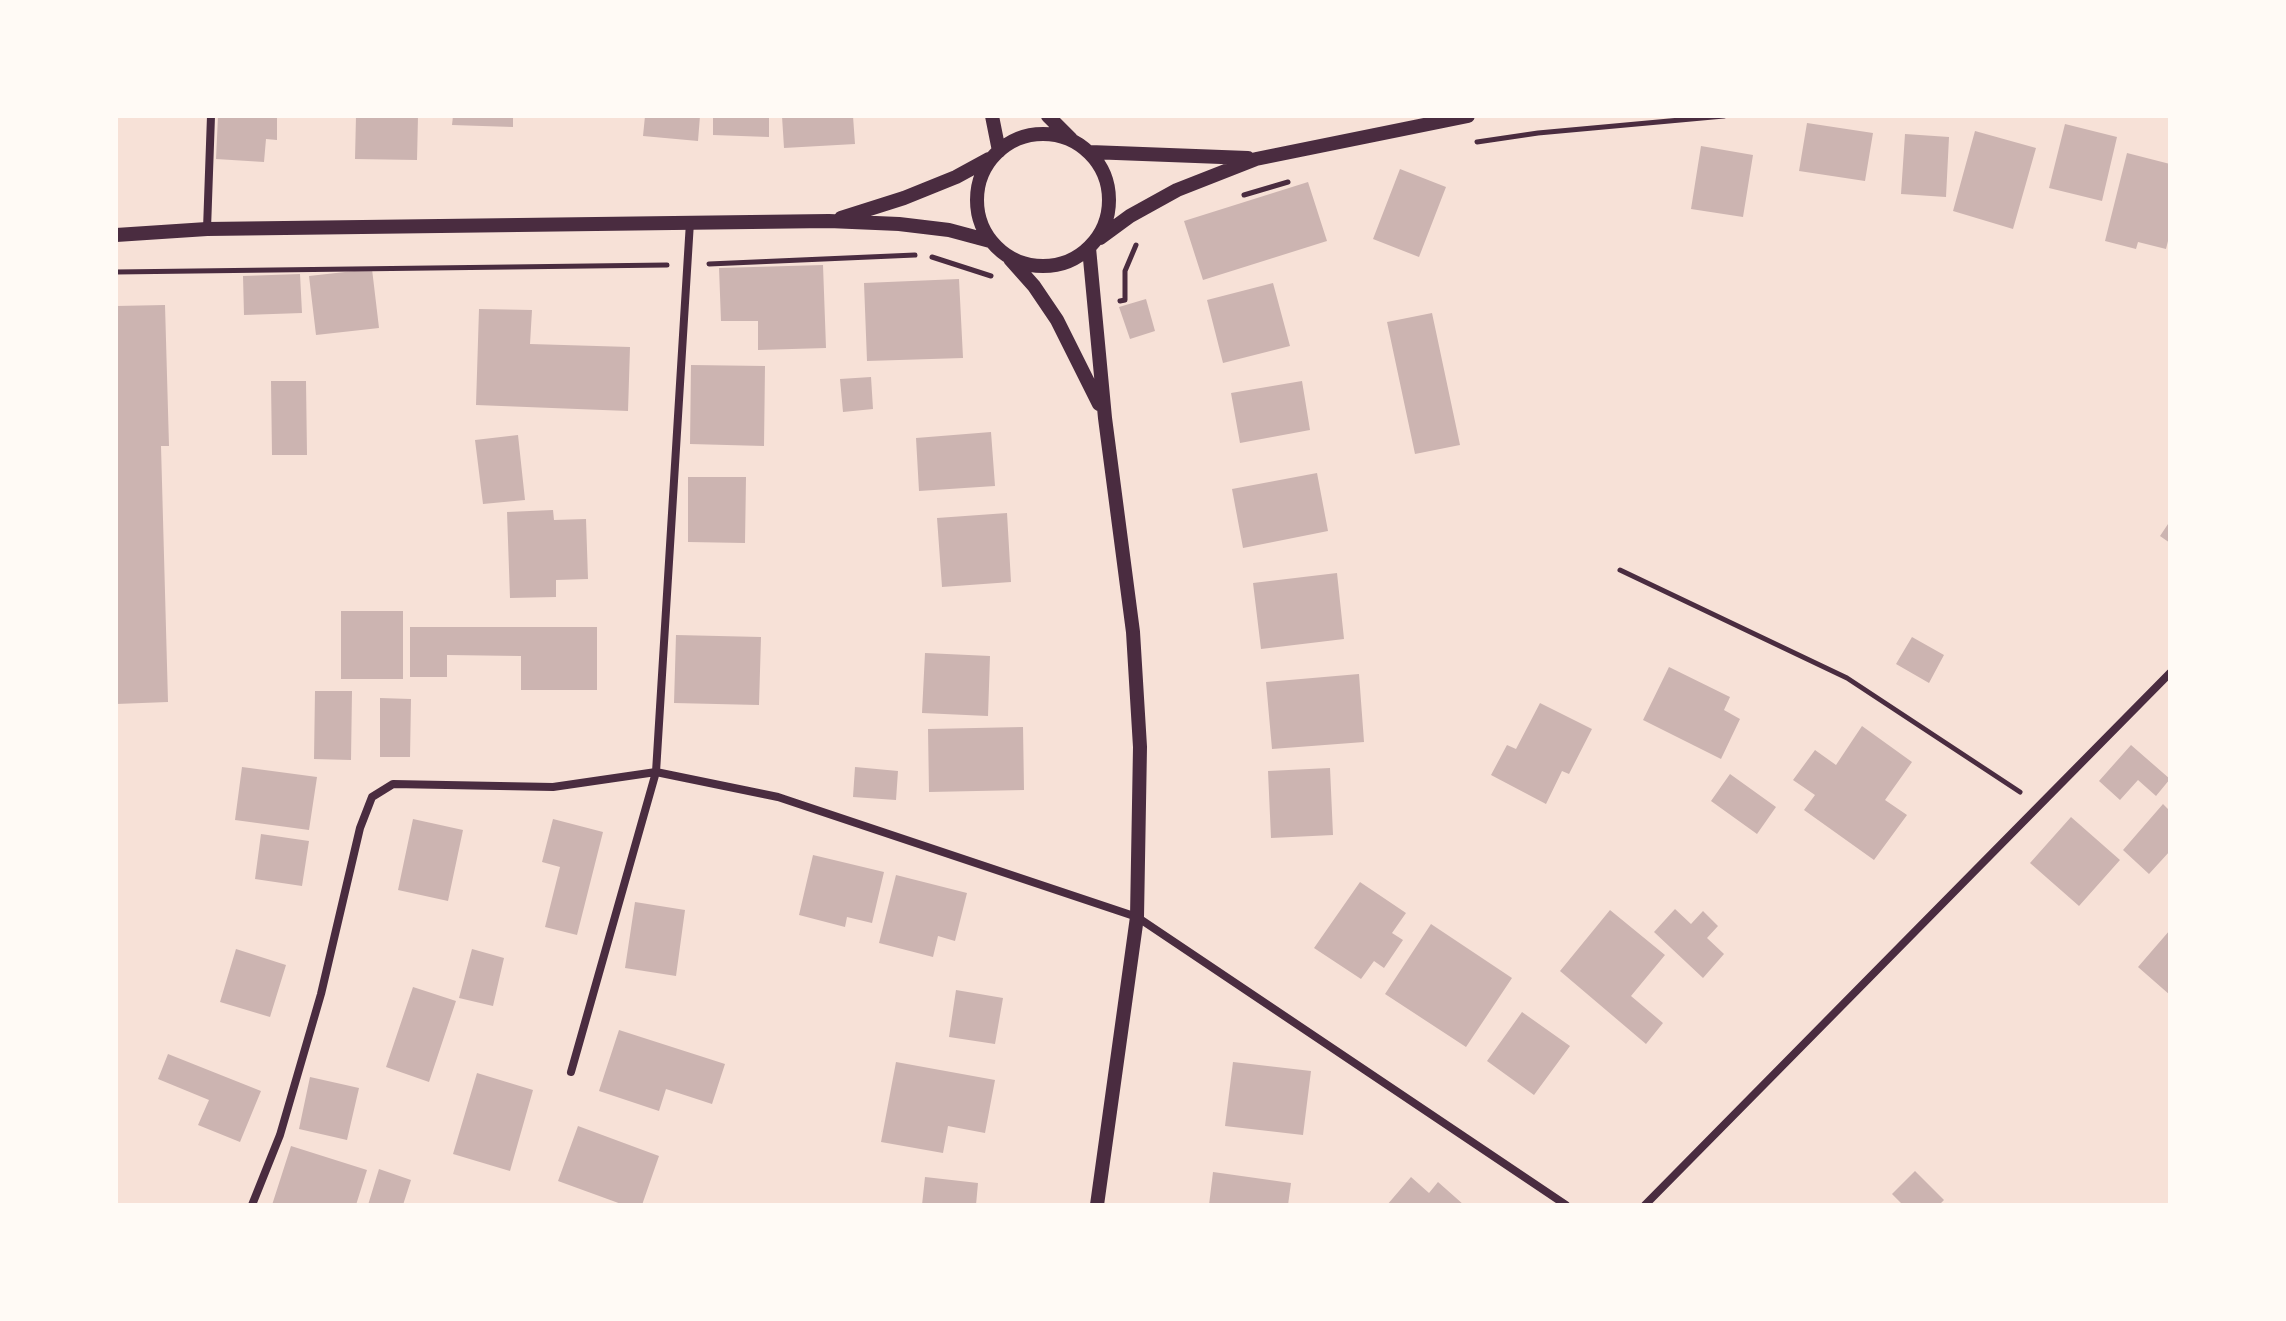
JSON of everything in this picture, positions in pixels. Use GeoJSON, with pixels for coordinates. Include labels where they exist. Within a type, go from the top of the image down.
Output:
{"type":"FeatureCollection","features":[{"type":"Feature","properties":{"kind":"street"},"geometry":{"type":"LineString","coordinates":[[207,229],[211,116]]}},
{"type":"Feature","properties":{"kind":"street"},"geometry":{"type":"LineString","coordinates":[[992,116],[995,154],[980,177],[976,199],[980,221],[990,241],[1034,286],[1057,320],[1105,418]]}},
{"type":"Feature","properties":{"kind":"street"},"geometry":{"type":"LineString","coordinates":[[1048,116],[1090,152],[1102,167],[1109,195],[1106,224],[1092,245],[1094,308],[1134,647],[1140,747],[1137,917],[1097,1205]]}},
{"type":"Feature","properties":{"kind":"street"},"geometry":{"type":"LineString","coordinates":[[1007,256],[1027,265],[1046,267],[1065,263],[1130,216],[1177,190],[1256,159],[1468,116]]}},
{"type":"Feature","properties":{"kind":"street"},"geometry":{"type":"LineString","coordinates":[[829,221],[943,183],[995,154],[1007,143],[1028,135],[1050,133],[1072,139]]}},
{"type":"Feature","properties":{"kind":"street"},"geometry":{"type":"LineString","coordinates":[[1090,152],[1256,159]]}},
{"type":"Feature","properties":{"kind":"street"},"geometry":{"type":"LineString","coordinates":[[571,1072],[656,772],[690,221]]}},
{"type":"Feature","properties":{"kind":"street"},"geometry":{"type":"LineString","coordinates":[[116,235],[207,229],[829,221],[949,230],[990,241]]}},
{"type":"Feature","properties":{"kind":"street"},"geometry":{"type":"LineString","coordinates":[[1645,1205],[2170,673]]}},
{"type":"Feature","properties":{"kind":"street"},"geometry":{"type":"LineString","coordinates":[[252,1205],[284,1121],[321,994],[360,828],[372,797],[393,784],[553,787],[656,772],[778,797],[1137,917],[1566,1205]]}},
{"type":"Feature","properties":{"kind":"path"},"geometry":{"type":"LineString","coordinates":[[1463,144],[1538,133],[1724,116]]}},
{"type":"Feature","properties":{"kind":"path"},"geometry":{"type":"LineString","coordinates":[[1242,195],[1301,178]]}},
{"type":"Feature","properties":{"kind":"path"},"geometry":{"type":"LineString","coordinates":[[1094,308],[1125,300],[1125,271],[1140,236]]}},
{"type":"Feature","properties":{"kind":"path"},"geometry":{"type":"LineString","coordinates":[[116,272],[687,265],[925,254],[994,277]]}},
{"type":"Feature","properties":{"kind":"path"},"geometry":{"type":"LineString","coordinates":[[1620,570],[1847,678],[2041,805]]}},
{"type":"Feature","properties":{"kind":"building"},"geometry":{"type":"Polygon","coordinates":[[[218,116],[277,116],[277,140],[266,139],[264,162],[216,159],[218,116]]]}},
{"type":"Feature","properties":{"kind":"building"},"geometry":{"type":"Polygon","coordinates":[[[356,116],[418,116],[417,160],[355,159],[356,116]]]}},
{"type":"Feature","properties":{"kind":"building"},"geometry":{"type":"Polygon","coordinates":[[[453,116],[513,116],[513,127],[452,125],[453,116]]]}},
{"type":"Feature","properties":{"kind":"building"},"geometry":{"type":"Polygon","coordinates":[[[645,116],[700,116],[698,141],[643,136],[645,116]]]}},
{"type":"Feature","properties":{"kind":"building"},"geometry":{"type":"Polygon","coordinates":[[[713,116],[769,116],[769,137],[713,135],[713,116]]]}},
{"type":"Feature","properties":{"kind":"building"},"geometry":{"type":"Polygon","coordinates":[[[782,116],[853,116],[855,144],[784,148],[782,116]]]}},
{"type":"Feature","properties":{"kind":"building"},"geometry":{"type":"Polygon","coordinates":[[[1807,123],[1873,133],[1865,181],[1799,171],[1807,123]]]}},
{"type":"Feature","properties":{"kind":"building"},"geometry":{"type":"Polygon","coordinates":[[[2065,124],[2117,137],[2102,201],[2049,188],[2065,124]]]}},
{"type":"Feature","properties":{"kind":"building"},"geometry":{"type":"Polygon","coordinates":[[[1975,131],[2036,148],[2013,229],[1953,211],[1975,131]]]}},
{"type":"Feature","properties":{"kind":"building"},"geometry":{"type":"Polygon","coordinates":[[[1905,134],[1949,137],[1946,197],[1901,194],[1905,134]]]}},
{"type":"Feature","properties":{"kind":"building"},"geometry":{"type":"Polygon","coordinates":[[[1701,146],[1753,155],[1743,217],[1691,209],[1701,146]]]}},
{"type":"Feature","properties":{"kind":"building"},"geometry":{"type":"Polygon","coordinates":[[[2127,153],[2170,164],[2170,233],[2166,249],[2138,242],[2136,249],[2105,241],[2127,153]]]}},
{"type":"Feature","properties":{"kind":"building"},"geometry":{"type":"Polygon","coordinates":[[[1400,169],[1446,187],[1419,257],[1373,239],[1400,169]]]}},
{"type":"Feature","properties":{"kind":"building"},"geometry":{"type":"Polygon","coordinates":[[[1308,182],[1327,241],[1203,280],[1184,221],[1308,182]]]}},
{"type":"Feature","properties":{"kind":"building"},"geometry":{"type":"Polygon","coordinates":[[[823,265],[826,348],[758,350],[758,321],[721,321],[719,268],[823,265]]]}},
{"type":"Feature","properties":{"kind":"building"},"geometry":{"type":"Polygon","coordinates":[[[372,269],[379,328],[316,335],[309,276],[372,269]]]}},
{"type":"Feature","properties":{"kind":"building"},"geometry":{"type":"Polygon","coordinates":[[[300,274],[302,313],[244,315],[243,276],[300,274]]]}},
{"type":"Feature","properties":{"kind":"building"},"geometry":{"type":"Polygon","coordinates":[[[959,279],[963,358],[867,361],[864,283],[959,279]]]}},
{"type":"Feature","properties":{"kind":"building"},"geometry":{"type":"Polygon","coordinates":[[[1273,283],[1290,346],[1223,363],[1207,300],[1273,283]]]}},
{"type":"Feature","properties":{"kind":"building"},"geometry":{"type":"Polygon","coordinates":[[[1146,299],[1155,331],[1130,339],[1119,307],[1146,299]]]}},
{"type":"Feature","properties":{"kind":"building"},"geometry":{"type":"Polygon","coordinates":[[[165,305],[169,446],[161,446],[168,702],[116,704],[116,306],[165,305]]]}},
{"type":"Feature","properties":{"kind":"building"},"geometry":{"type":"Polygon","coordinates":[[[479,309],[532,310],[530,344],[630,347],[628,411],[476,405],[479,309]]]}},
{"type":"Feature","properties":{"kind":"building"},"geometry":{"type":"Polygon","coordinates":[[[1432,313],[1460,445],[1415,454],[1387,322],[1432,313]]]}},
{"type":"Feature","properties":{"kind":"building"},"geometry":{"type":"Polygon","coordinates":[[[691,365],[765,366],[764,446],[690,444],[691,365]]]}},
{"type":"Feature","properties":{"kind":"building"},"geometry":{"type":"Polygon","coordinates":[[[871,377],[873,409],[843,412],[840,379],[871,377]]]}},
{"type":"Feature","properties":{"kind":"building"},"geometry":{"type":"Polygon","coordinates":[[[271,381],[306,381],[307,455],[272,455],[271,381]]]}},
{"type":"Feature","properties":{"kind":"building"},"geometry":{"type":"Polygon","coordinates":[[[1302,381],[1310,430],[1240,443],[1231,393],[1302,381]]]}},
{"type":"Feature","properties":{"kind":"building"},"geometry":{"type":"Polygon","coordinates":[[[991,432],[995,486],[919,491],[916,438],[991,432]]]}},
{"type":"Feature","properties":{"kind":"building"},"geometry":{"type":"Polygon","coordinates":[[[518,435],[525,500],[483,504],[475,440],[518,435]]]}},
{"type":"Feature","properties":{"kind":"building"},"geometry":{"type":"Polygon","coordinates":[[[1317,473],[1328,531],[1243,548],[1232,489],[1317,473]]]}},
{"type":"Feature","properties":{"kind":"building"},"geometry":{"type":"Polygon","coordinates":[[[688,477],[746,477],[745,543],[688,542],[688,477]]]}},
{"type":"Feature","properties":{"kind":"building"},"geometry":{"type":"Polygon","coordinates":[[[553,510],[554,520],[586,519],[588,579],[556,580],[556,597],[510,598],[507,512],[553,510]]]}},
{"type":"Feature","properties":{"kind":"building"},"geometry":{"type":"Polygon","coordinates":[[[1007,513],[1011,582],[942,587],[937,518],[1007,513]]]}},
{"type":"Feature","properties":{"kind":"building"},"geometry":{"type":"Polygon","coordinates":[[[2170,521],[2170,543],[2160,536],[2170,521]]]}},
{"type":"Feature","properties":{"kind":"building"},"geometry":{"type":"Polygon","coordinates":[[[1337,573],[1344,639],[1261,649],[1253,583],[1337,573]]]}},
{"type":"Feature","properties":{"kind":"building"},"geometry":{"type":"Polygon","coordinates":[[[341,611],[403,611],[403,679],[341,679],[341,611]]]}},
{"type":"Feature","properties":{"kind":"building"},"geometry":{"type":"Polygon","coordinates":[[[410,627],[597,627],[597,690],[521,690],[521,656],[447,655],[447,677],[410,677],[410,627]]]}},
{"type":"Feature","properties":{"kind":"building"},"geometry":{"type":"Polygon","coordinates":[[[676,635],[761,637],[759,705],[674,703],[676,635]]]}},
{"type":"Feature","properties":{"kind":"building"},"geometry":{"type":"Polygon","coordinates":[[[1912,637],[1944,655],[1929,683],[1896,664],[1912,637]]]}},
{"type":"Feature","properties":{"kind":"building"},"geometry":{"type":"Polygon","coordinates":[[[925,653],[990,656],[988,716],[922,713],[925,653]]]}},
{"type":"Feature","properties":{"kind":"building"},"geometry":{"type":"Polygon","coordinates":[[[1669,667],[1730,697],[1724,710],[1740,719],[1721,759],[1643,720],[1669,667]]]}},
{"type":"Feature","properties":{"kind":"building"},"geometry":{"type":"Polygon","coordinates":[[[1359,674],[1364,742],[1272,749],[1266,682],[1359,674]]]}},
{"type":"Feature","properties":{"kind":"building"},"geometry":{"type":"Polygon","coordinates":[[[315,691],[352,691],[351,760],[314,759],[315,691]]]}},
{"type":"Feature","properties":{"kind":"building"},"geometry":{"type":"Polygon","coordinates":[[[380,698],[411,699],[410,757],[380,757],[380,698]]]}},
{"type":"Feature","properties":{"kind":"building"},"geometry":{"type":"Polygon","coordinates":[[[1540,703],[1592,729],[1569,774],[1562,771],[1546,804],[1491,775],[1507,745],[1516,749],[1540,703]]]}},
{"type":"Feature","properties":{"kind":"building"},"geometry":{"type":"Polygon","coordinates":[[[1862,726],[1912,762],[1885,800],[1907,815],[1874,860],[1804,810],[1815,795],[1793,780],[1815,750],[1836,765],[1862,726]]]}},
{"type":"Feature","properties":{"kind":"building"},"geometry":{"type":"Polygon","coordinates":[[[1023,727],[1024,790],[929,792],[928,729],[1023,727]]]}},
{"type":"Feature","properties":{"kind":"building"},"geometry":{"type":"Polygon","coordinates":[[[2131,745],[2170,779],[2156,796],[2138,780],[2120,800],[2099,781],[2131,745]]]}},
{"type":"Feature","properties":{"kind":"building"},"geometry":{"type":"Polygon","coordinates":[[[242,767],[317,777],[309,830],[235,820],[242,767]]]}},
{"type":"Feature","properties":{"kind":"building"},"geometry":{"type":"Polygon","coordinates":[[[855,767],[898,771],[896,800],[853,797],[855,767]]]}},
{"type":"Feature","properties":{"kind":"building"},"geometry":{"type":"Polygon","coordinates":[[[1330,768],[1333,835],[1271,838],[1268,771],[1330,768]]]}},
{"type":"Feature","properties":{"kind":"building"},"geometry":{"type":"Polygon","coordinates":[[[1730,774],[1776,807],[1757,834],[1711,801],[1730,774]]]}},
{"type":"Feature","properties":{"kind":"building"},"geometry":{"type":"Polygon","coordinates":[[[2163,804],[2170,811],[2170,851],[2149,874],[2123,850],[2163,804]]]}},
{"type":"Feature","properties":{"kind":"building"},"geometry":{"type":"Polygon","coordinates":[[[2071,817],[2120,860],[2079,906],[2030,863],[2071,817]]]}},
{"type":"Feature","properties":{"kind":"building"},"geometry":{"type":"Polygon","coordinates":[[[413,819],[463,830],[448,901],[398,890],[413,819]]]}},
{"type":"Feature","properties":{"kind":"building"},"geometry":{"type":"Polygon","coordinates":[[[553,819],[603,832],[577,935],[545,927],[560,867],[542,862],[553,819]]]}},
{"type":"Feature","properties":{"kind":"building"},"geometry":{"type":"Polygon","coordinates":[[[261,834],[309,841],[302,886],[255,879],[261,834]]]}},
{"type":"Feature","properties":{"kind":"building"},"geometry":{"type":"Polygon","coordinates":[[[813,855],[884,872],[872,923],[847,917],[845,927],[799,915],[813,855]]]}},
{"type":"Feature","properties":{"kind":"building"},"geometry":{"type":"Polygon","coordinates":[[[896,875],[967,893],[955,941],[938,936],[933,957],[879,943],[896,875]]]}},
{"type":"Feature","properties":{"kind":"building"},"geometry":{"type":"Polygon","coordinates":[[[1360,882],[1406,913],[1392,933],[1403,940],[1384,968],[1374,961],[1361,979],[1314,948],[1360,882]]]}},
{"type":"Feature","properties":{"kind":"building"},"geometry":{"type":"Polygon","coordinates":[[[635,902],[685,910],[676,976],[625,968],[635,902]]]}},
{"type":"Feature","properties":{"kind":"building"},"geometry":{"type":"Polygon","coordinates":[[[1675,909],[1691,924],[1703,911],[1718,926],[1707,938],[1724,954],[1703,978],[1654,932],[1675,909]]]}},
{"type":"Feature","properties":{"kind":"building"},"geometry":{"type":"Polygon","coordinates":[[[1610,910],[1665,955],[1631,996],[1663,1023],[1646,1044],[1560,971],[1610,910]]]}},
{"type":"Feature","properties":{"kind":"building"},"geometry":{"type":"Polygon","coordinates":[[[1431,924],[1512,978],[1466,1047],[1385,994],[1431,924]]]}},
{"type":"Feature","properties":{"kind":"building"},"geometry":{"type":"Polygon","coordinates":[[[2170,930],[2170,995],[2138,967],[2170,930]]]}},
{"type":"Feature","properties":{"kind":"building"},"geometry":{"type":"Polygon","coordinates":[[[236,949],[286,965],[270,1017],[220,1002],[236,949]]]}},
{"type":"Feature","properties":{"kind":"building"},"geometry":{"type":"Polygon","coordinates":[[[472,949],[504,958],[493,1006],[459,998],[472,949]]]}},
{"type":"Feature","properties":{"kind":"building"},"geometry":{"type":"Polygon","coordinates":[[[413,987],[456,1001],[429,1082],[386,1067],[413,987]]]}},
{"type":"Feature","properties":{"kind":"building"},"geometry":{"type":"Polygon","coordinates":[[[956,990],[1003,998],[995,1044],[949,1037],[956,990]]]}},
{"type":"Feature","properties":{"kind":"building"},"geometry":{"type":"Polygon","coordinates":[[[1522,1012],[1570,1046],[1534,1095],[1487,1061],[1522,1012]]]}},
{"type":"Feature","properties":{"kind":"building"},"geometry":{"type":"Polygon","coordinates":[[[619,1030],[725,1064],[712,1104],[666,1089],[659,1111],[599,1091],[619,1030]]]}},
{"type":"Feature","properties":{"kind":"building"},"geometry":{"type":"Polygon","coordinates":[[[168,1054],[261,1091],[240,1142],[198,1125],[209,1100],[158,1079],[168,1054]]]}},
{"type":"Feature","properties":{"kind":"building"},"geometry":{"type":"Polygon","coordinates":[[[896,1062],[995,1080],[985,1133],[948,1126],[943,1153],[881,1142],[896,1062]]]}},
{"type":"Feature","properties":{"kind":"building"},"geometry":{"type":"Polygon","coordinates":[[[1233,1062],[1311,1071],[1303,1135],[1225,1126],[1233,1062]]]}},
{"type":"Feature","properties":{"kind":"building"},"geometry":{"type":"Polygon","coordinates":[[[477,1073],[533,1090],[510,1171],[453,1154],[477,1073]]]}},
{"type":"Feature","properties":{"kind":"building"},"geometry":{"type":"Polygon","coordinates":[[[310,1077],[359,1088],[347,1140],[299,1129],[310,1077]]]}},
{"type":"Feature","properties":{"kind":"building"},"geometry":{"type":"Polygon","coordinates":[[[578,1126],[659,1156],[642,1205],[624,1205],[558,1181],[578,1126]]]}},
{"type":"Feature","properties":{"kind":"building"},"geometry":{"type":"Polygon","coordinates":[[[291,1146],[367,1170],[356,1205],[272,1205],[291,1146]]]}},
{"type":"Feature","properties":{"kind":"building"},"geometry":{"type":"Polygon","coordinates":[[[379,1169],[411,1180],[403,1205],[368,1205],[379,1169]]]}},
{"type":"Feature","properties":{"kind":"building"},"geometry":{"type":"Polygon","coordinates":[[[1915,1171],[1944,1200],[1939,1205],[1903,1205],[1892,1194],[1915,1171]]]}},
{"type":"Feature","properties":{"kind":"building"},"geometry":{"type":"Polygon","coordinates":[[[1213,1172],[1291,1183],[1288,1205],[1209,1205],[1213,1172]]]}},
{"type":"Feature","properties":{"kind":"building"},"geometry":{"type":"Polygon","coordinates":[[[925,1177],[978,1183],[976,1205],[922,1205],[925,1177]]]}},
{"type":"Feature","properties":{"kind":"building"},"geometry":{"type":"Polygon","coordinates":[[[1411,1177],[1429,1193],[1438,1182],[1464,1205],[1387,1205],[1411,1177]]]}}]}
